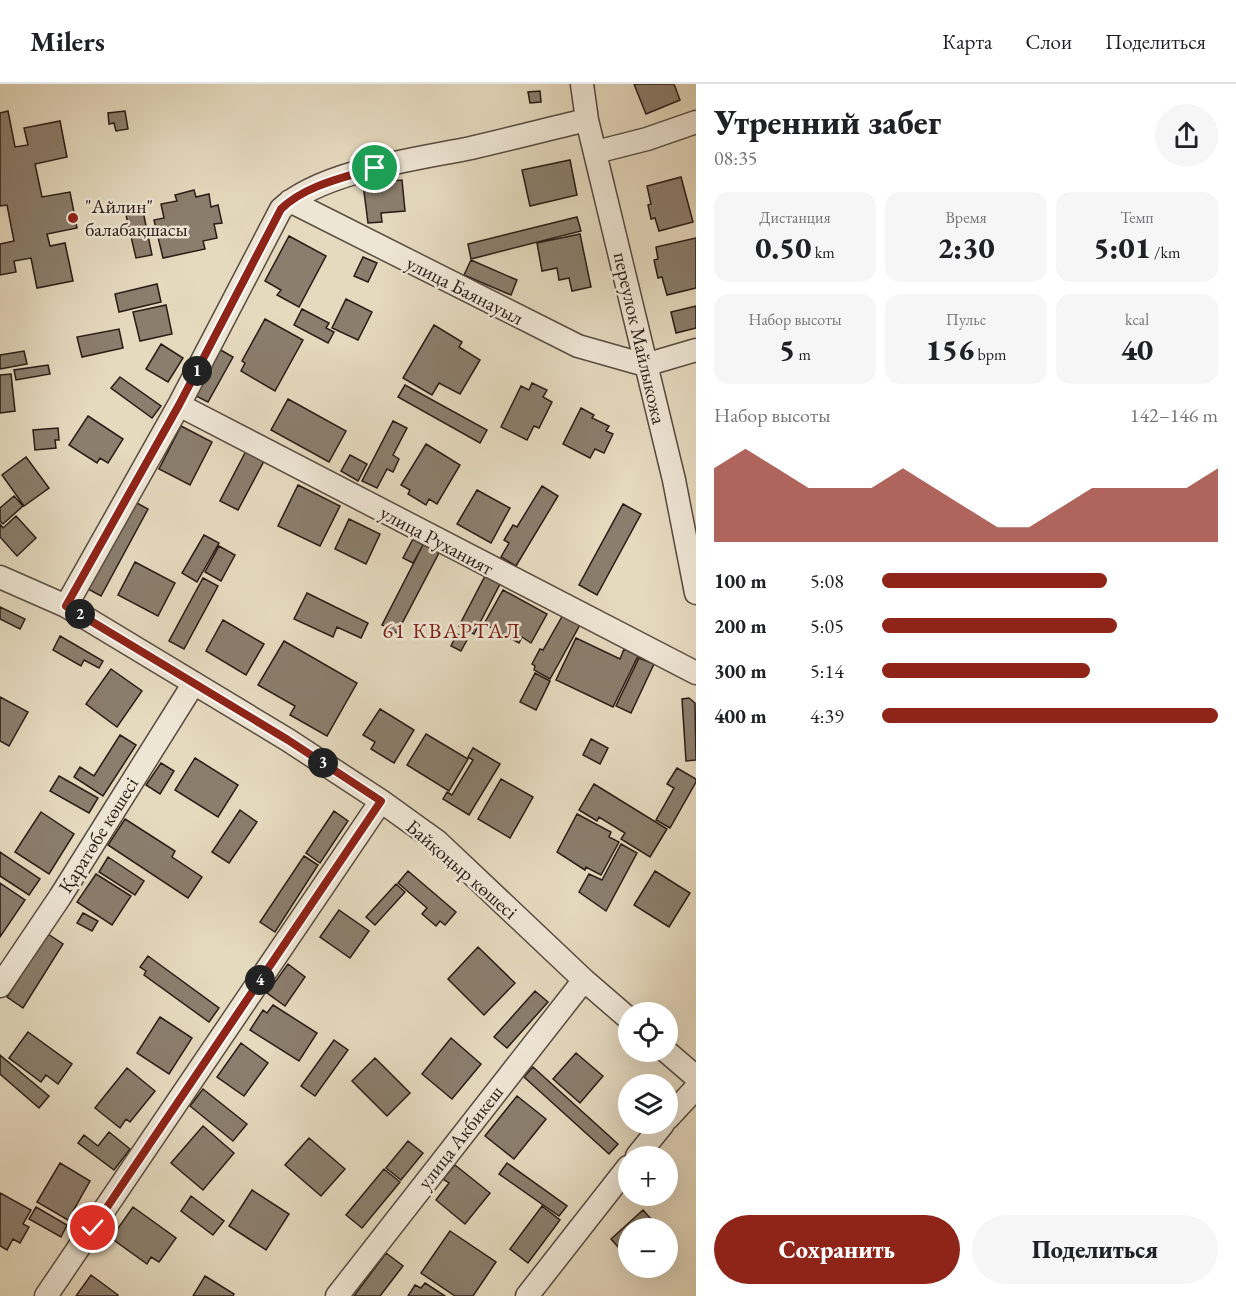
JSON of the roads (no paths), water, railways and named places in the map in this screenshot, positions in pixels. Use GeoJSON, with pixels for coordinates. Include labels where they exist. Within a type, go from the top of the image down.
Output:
{"type":"FeatureCollection","features":[{"type":"Feature","properties":{"kind":"street","name":"переулок Майлыкожа"},"geometry":{"type":"LineString","coordinates":[[582,84],[587,120],[674,480],[696,593]]}},
{"type":"Feature","properties":{"kind":"street"},"geometry":{"type":"LineString","coordinates":[[66,606],[179,405],[281,209],[290,201],[317,186],[375,168],[587,120]]}},
{"type":"Feature","properties":{"kind":"street"},"geometry":{"type":"LineString","coordinates":[[596,152],[647,139],[696,122]]}},
{"type":"Feature","properties":{"kind":"street","name":"улица Баянауыл"},"geometry":{"type":"LineString","coordinates":[[290,201],[571,343],[598,353],[645,365]]}},
{"type":"Feature","properties":{"kind":"street"},"geometry":{"type":"LineString","coordinates":[[645,365],[696,350]]}},
{"type":"Feature","properties":{"kind":"street","name":"улица Руханият"},"geometry":{"type":"LineString","coordinates":[[179,405],[696,673]]}},
{"type":"Feature","properties":{"kind":"street","name":"Байқоңыр көшесі"},"geometry":{"type":"LineString","coordinates":[[0,577],[66,606],[288,740],[381,801],[438,842],[618,1009]]}},
{"type":"Feature","properties":{"kind":"street","name":"Қаратөбе көшесі"},"geometry":{"type":"LineString","coordinates":[[0,986],[60,897],[194,683]]}},
{"type":"Feature","properties":{"kind":"street"},"geometry":{"type":"LineString","coordinates":[[46,1296],[381,801]]}},
{"type":"Feature","properties":{"kind":"street","name":"улица Акбикеш"},"geometry":{"type":"LineString","coordinates":[[337,1296],[584,980]]}},
{"type":"Feature","properties":{"kind":"street"},"geometry":{"type":"LineString","coordinates":[[678,1061],[696,1077]]}},
{"type":"Feature","properties":{"kind":"street"},"geometry":{"type":"LineString","coordinates":[[678,1107],[696,1088]]}},
{"type":"Feature","properties":{"kind":"street"},"geometry":{"type":"LineString","coordinates":[[645,1146],[655,1134]]}},
{"type":"Feature","properties":{"kind":"street"},"geometry":{"type":"LineString","coordinates":[[527,1296],[618,1180]]}},
{"type":"Feature","properties":{"kind":"place","name":"\"Айлин\" балабақшасы"},"geometry":{"type":"Point","coordinates":[73,218]}},
{"type":"Feature","properties":{"kind":"district","name":"61 КВАРТАЛ"},"geometry":{"type":"Point","coordinates":[452,630]}}]}
